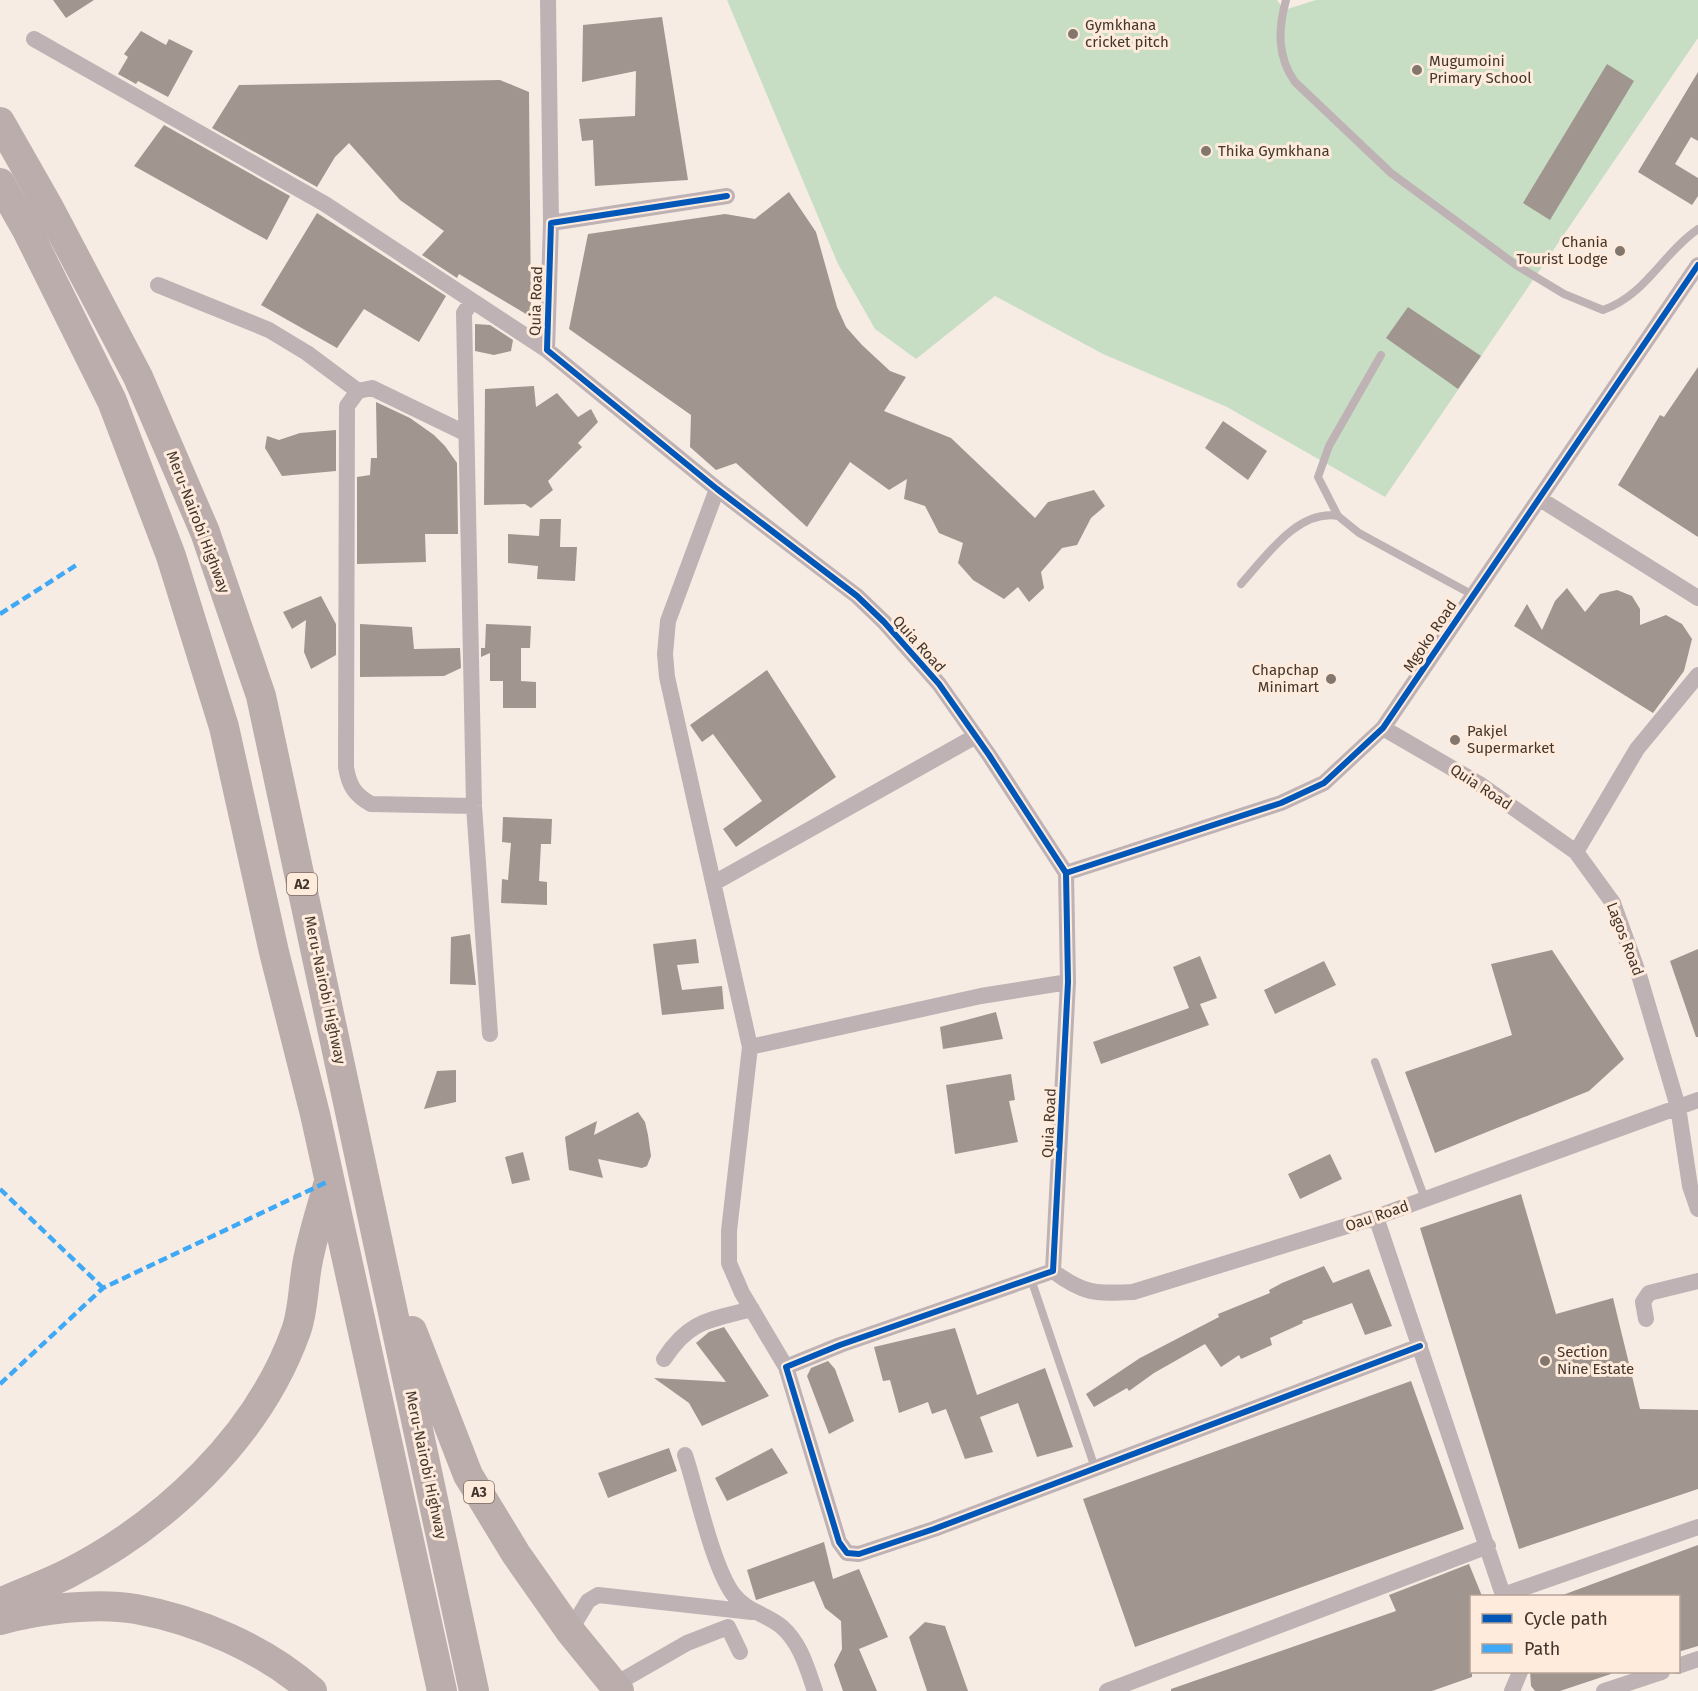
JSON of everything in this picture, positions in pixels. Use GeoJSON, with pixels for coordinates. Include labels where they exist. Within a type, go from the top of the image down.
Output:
{"type":"FeatureCollection","features":[{"type":"Feature","properties":{"kind":"highway","name":"Meru-Nairobi Highway"},"geometry":{"type":"LineString","coordinates":[[0,122],[50,208],[138,377],[205,532],[261,696],[474,1691]]}},
{"type":"Feature","properties":{"kind":"highway"},"geometry":{"type":"LineString","coordinates":[[0,183],[27,231],[112,401],[171,556],[224,727],[329,1181],[442,1691]]}},
{"type":"Feature","properties":{"kind":"highway"},"geometry":{"type":"LineString","coordinates":[[0,1603],[68,1574],[137,1530],[197,1482],[251,1418],[285,1358],[296,1330],[308,1258],[329,1181]]}},
{"type":"Feature","properties":{"kind":"highway","name":"A3"},"geometry":{"type":"LineString","coordinates":[[385,1268],[439,1394],[468,1475],[516,1554],[570,1630],[616,1688]]}},
{"type":"Feature","properties":{"kind":"highway"},"geometry":{"type":"LineString","coordinates":[[0,1620],[17,1615],[79,1607],[134,1608],[187,1622],[247,1648],[291,1672],[312,1691]]}},
{"type":"Feature","properties":{"kind":"street","name":"Quia Road"},"geometry":{"type":"LineString","coordinates":[[548,0],[551,223],[547,350],[717,489],[864,603],[939,684],[976,736],[1065,873],[1068,982],[1053,1271]]}},
{"type":"Feature","properties":{"kind":"street"},"geometry":{"type":"LineString","coordinates":[[34,39],[325,204],[547,350]]}},
{"type":"Feature","properties":{"kind":"street"},"geometry":{"type":"LineString","coordinates":[[551,223],[727,196]]}},
{"type":"Feature","properties":{"kind":"street","name":"Mgoko Road"},"geometry":{"type":"LineString","coordinates":[[1065,873],[1281,803],[1324,783],[1383,728],[1696,274]]}},
{"type":"Feature","properties":{"kind":"street"},"geometry":{"type":"LineString","coordinates":[[158,285],[268,330],[307,353],[358,391]]}},
{"type":"Feature","properties":{"kind":"street"},"geometry":{"type":"LineString","coordinates":[[471,301],[464,313],[474,806],[490,1034]]}},
{"type":"Feature","properties":{"kind":"street"},"geometry":{"type":"LineString","coordinates":[[465,433],[372,388],[358,391],[347,406],[346,767],[349,781],[357,796],[371,804],[474,806]]}},
{"type":"Feature","properties":{"kind":"street"},"geometry":{"type":"LineString","coordinates":[[717,489],[668,621],[665,654],[667,677],[750,1047],[729,1231],[729,1263],[752,1309],[786,1367],[839,1542],[847,1553],[859,1554],[934,1529],[1420,1346]]}},
{"type":"Feature","properties":{"kind":"street"},"geometry":{"type":"LineString","coordinates":[[1540,499],[1698,598]]}},
{"type":"Feature","properties":{"kind":"street"},"geometry":{"type":"LineString","coordinates":[[1576,852],[1598,811],[1637,749],[1698,675]]}},
{"type":"Feature","properties":{"kind":"street","name":"Quia Road"},"geometry":{"type":"LineString","coordinates":[[1383,728],[1481,785],[1576,852]]}},
{"type":"Feature","properties":{"kind":"street"},"geometry":{"type":"LineString","coordinates":[[714,883],[976,736]]}},
{"type":"Feature","properties":{"kind":"street","name":"Lagos Road"},"geometry":{"type":"LineString","coordinates":[[1576,852],[1613,903],[1639,975],[1678,1107],[1690,1186],[1698,1209]]}},
{"type":"Feature","properties":{"kind":"street"},"geometry":{"type":"LineString","coordinates":[[750,1047],[981,996],[1068,982]]}},
{"type":"Feature","properties":{"kind":"street","name":"Oau Road"},"geometry":{"type":"LineString","coordinates":[[1053,1271],[1074,1287],[1102,1293],[1133,1292],[1376,1217],[1698,1100]]}},
{"type":"Feature","properties":{"kind":"street"},"geometry":{"type":"LineString","coordinates":[[1376,1217],[1503,1595]]}},
{"type":"Feature","properties":{"kind":"street"},"geometry":{"type":"LineString","coordinates":[[786,1367],[840,1345],[1053,1271]]}},
{"type":"Feature","properties":{"kind":"street"},"geometry":{"type":"LineString","coordinates":[[1646,1319],[1643,1302],[1649,1293],[1698,1281]]}},
{"type":"Feature","properties":{"kind":"street"},"geometry":{"type":"LineString","coordinates":[[664,1359],[680,1335],[692,1326],[752,1309]]}},
{"type":"Feature","properties":{"kind":"street"},"geometry":{"type":"LineString","coordinates":[[686,1455],[719,1563],[733,1593],[753,1612],[781,1626],[798,1644],[815,1691]]}},
{"type":"Feature","properties":{"kind":"street"},"geometry":{"type":"LineString","coordinates":[[1506,1595],[1698,1527]]}},
{"type":"Feature","properties":{"kind":"street"},"geometry":{"type":"LineString","coordinates":[[1107,1691],[1488,1546]]}},
{"type":"Feature","properties":{"kind":"street"},"geometry":{"type":"LineString","coordinates":[[570,1630],[588,1602],[598,1595],[753,1612]]}},
{"type":"Feature","properties":{"kind":"street"},"geometry":{"type":"LineString","coordinates":[[616,1688],[687,1643],[728,1627],[740,1652]]}},
{"type":"Feature","properties":{"kind":"street"},"geometry":{"type":"LineString","coordinates":[[1680,1665],[1698,1659]]}},
{"type":"Feature","properties":{"kind":"street"},"geometry":{"type":"LineString","coordinates":[[1512,1691],[1519,1673]]}},
{"type":"Feature","properties":{"kind":"street"},"geometry":{"type":"LineString","coordinates":[[1604,1691],[1656,1673]]}},
{"type":"Feature","properties":{"kind":"lane"},"geometry":{"type":"LineString","coordinates":[[1286,0],[1280,42],[1285,68],[1295,82],[1391,173],[1516,265],[1564,294],[1603,310],[1618,305],[1639,288],[1681,243],[1698,230]]}},
{"type":"Feature","properties":{"kind":"lane"},"geometry":{"type":"LineString","coordinates":[[1381,355],[1329,446],[1318,477],[1338,516],[1359,533],[1473,595]]}},
{"type":"Feature","properties":{"kind":"lane"},"geometry":{"type":"LineString","coordinates":[[1241,584],[1289,533],[1328,514],[1338,516]]}},
{"type":"Feature","properties":{"kind":"lane"},"geometry":{"type":"LineString","coordinates":[[1375,1062],[1425,1199]]}},
{"type":"Feature","properties":{"kind":"lane"},"geometry":{"type":"LineString","coordinates":[[1031,1279],[1095,1468]]}},
{"type":"Feature","properties":{"kind":"green space","name":"Thika Gymkhana"},"geometry":{"type":"Polygon","coordinates":[[[727,0],[1277,0],[1284,10],[1316,0],[1698,0],[1698,38],[1385,497],[1227,407],[1103,354],[995,296],[916,359],[875,329],[838,264],[727,0]]]}},
{"type":"Feature","properties":{"kind":"building"},"geometry":{"type":"Polygon","coordinates":[[[53,0],[94,0],[66,18],[53,0]]]}},
{"type":"Feature","properties":{"kind":"building"},"geometry":{"type":"Polygon","coordinates":[[[662,17],[688,180],[595,186],[593,140],[582,141],[579,119],[635,116],[636,71],[582,82],[583,25],[662,17]]]}},
{"type":"Feature","properties":{"kind":"building"},"geometry":{"type":"Polygon","coordinates":[[[141,31],[166,45],[169,39],[193,51],[168,97],[138,81],[136,84],[118,74],[128,57],[124,54],[141,31]]]}},
{"type":"Feature","properties":{"kind":"building"},"geometry":{"type":"Polygon","coordinates":[[[1607,64],[1634,81],[1550,220],[1523,203],[1607,64]]]}},
{"type":"Feature","properties":{"kind":"building"},"geometry":{"type":"Polygon","coordinates":[[[1698,72],[1698,141],[1691,137],[1675,164],[1698,178],[1698,196],[1692,205],[1638,172],[1698,72]]]}},
{"type":"Feature","properties":{"kind":"building"},"geometry":{"type":"Polygon","coordinates":[[[500,80],[529,92],[531,317],[459,274],[457,278],[422,255],[444,231],[400,200],[349,143],[335,157],[317,187],[212,128],[239,85],[500,80]]]}},
{"type":"Feature","properties":{"kind":"building"},"geometry":{"type":"Polygon","coordinates":[[[164,125],[290,196],[267,240],[134,166],[164,125]]]}},
{"type":"Feature","properties":{"kind":"building"},"geometry":{"type":"Polygon","coordinates":[[[789,192],[816,232],[837,307],[846,327],[890,371],[906,377],[884,411],[951,438],[1035,518],[1048,502],[1094,490],[1105,506],[1091,518],[1077,545],[1062,548],[1041,572],[1044,588],[1029,602],[1018,587],[1004,599],[973,580],[958,563],[963,543],[939,533],[925,506],[904,499],[907,479],[889,490],[850,462],[807,527],[736,463],[716,470],[690,447],[691,415],[569,329],[588,234],[725,214],[755,219],[789,192]]]}},
{"type":"Feature","properties":{"kind":"building"},"geometry":{"type":"Polygon","coordinates":[[[317,213],[446,296],[419,342],[364,309],[337,348],[261,305],[317,213]]]}},
{"type":"Feature","properties":{"kind":"building"},"geometry":{"type":"Polygon","coordinates":[[[1408,307],[1481,356],[1458,389],[1386,338],[1408,307]]]}},
{"type":"Feature","properties":{"kind":"building"},"geometry":{"type":"Polygon","coordinates":[[[475,324],[490,325],[513,340],[511,351],[494,355],[475,351],[475,324]]]}},
{"type":"Feature","properties":{"kind":"building"},"geometry":{"type":"Polygon","coordinates":[[[1698,367],[1698,537],[1618,485],[1660,415],[1664,417],[1698,367]]]}},
{"type":"Feature","properties":{"kind":"building"},"geometry":{"type":"Polygon","coordinates":[[[534,386],[536,407],[557,393],[578,417],[591,409],[598,422],[578,443],[582,447],[548,481],[553,490],[531,508],[525,504],[484,505],[485,389],[534,386]]]}},
{"type":"Feature","properties":{"kind":"building"},"geometry":{"type":"Polygon","coordinates":[[[376,402],[410,418],[434,435],[457,463],[458,534],[425,534],[426,562],[357,564],[357,477],[370,475],[371,458],[377,458],[376,402]]]}},
{"type":"Feature","properties":{"kind":"building"},"geometry":{"type":"Polygon","coordinates":[[[1223,421],[1267,451],[1248,480],[1205,448],[1223,421]]]}},
{"type":"Feature","properties":{"kind":"building"},"geometry":{"type":"Polygon","coordinates":[[[336,430],[336,471],[282,476],[265,448],[267,436],[279,440],[300,433],[336,430]]]}},
{"type":"Feature","properties":{"kind":"building"},"geometry":{"type":"Polygon","coordinates":[[[540,519],[561,519],[560,547],[577,547],[575,581],[537,579],[538,566],[508,563],[508,534],[539,536],[540,519]]]}},
{"type":"Feature","properties":{"kind":"building"},"geometry":{"type":"Polygon","coordinates":[[[1567,588],[1585,612],[1600,594],[1617,590],[1632,596],[1640,609],[1640,625],[1666,615],[1682,624],[1692,639],[1684,671],[1653,713],[1514,626],[1527,604],[1542,630],[1555,601],[1567,588]]]}},
{"type":"Feature","properties":{"kind":"building"},"geometry":{"type":"Polygon","coordinates":[[[321,596],[336,624],[336,655],[311,669],[304,652],[306,620],[292,629],[283,612],[321,596]]]}},
{"type":"Feature","properties":{"kind":"building"},"geometry":{"type":"Polygon","coordinates":[[[360,624],[412,627],[414,649],[460,648],[461,668],[444,676],[360,677],[360,624]]]}},
{"type":"Feature","properties":{"kind":"building"},"geometry":{"type":"Polygon","coordinates":[[[486,624],[531,626],[530,648],[521,648],[521,681],[536,682],[536,708],[503,708],[503,681],[490,681],[490,653],[481,657],[481,648],[485,648],[486,624]]]}},
{"type":"Feature","properties":{"kind":"building"},"geometry":{"type":"Polygon","coordinates":[[[767,670],[836,777],[736,847],[723,829],[762,801],[713,734],[702,742],[690,725],[767,670]]]}},
{"type":"Feature","properties":{"kind":"building"},"geometry":{"type":"Polygon","coordinates":[[[503,817],[552,819],[551,844],[541,844],[539,881],[547,882],[547,905],[501,903],[502,879],[508,880],[511,843],[502,842],[503,817]]]}},
{"type":"Feature","properties":{"kind":"building"},"geometry":{"type":"Polygon","coordinates":[[[470,934],[476,985],[450,984],[451,937],[470,934]]]}},
{"type":"Feature","properties":{"kind":"building"},"geometry":{"type":"Polygon","coordinates":[[[696,939],[699,963],[677,965],[682,990],[722,986],[724,1009],[662,1015],[653,944],[696,939]]]}},
{"type":"Feature","properties":{"kind":"building"},"geometry":{"type":"Polygon","coordinates":[[[1698,949],[1698,1037],[1696,1037],[1670,961],[1698,949]]]}},
{"type":"Feature","properties":{"kind":"building"},"geometry":{"type":"Polygon","coordinates":[[[1552,950],[1624,1059],[1589,1091],[1435,1153],[1405,1072],[1512,1035],[1491,964],[1552,950]]]}},
{"type":"Feature","properties":{"kind":"building"},"geometry":{"type":"Polygon","coordinates":[[[1200,956],[1217,998],[1200,1004],[1209,1025],[1101,1064],[1093,1042],[1189,1008],[1173,967],[1200,956]]]}},
{"type":"Feature","properties":{"kind":"building"},"geometry":{"type":"Polygon","coordinates":[[[1324,961],[1336,985],[1275,1014],[1264,990],[1324,961]]]}},
{"type":"Feature","properties":{"kind":"building"},"geometry":{"type":"Polygon","coordinates":[[[996,1012],[1003,1039],[943,1049],[940,1027],[996,1012]]]}},
{"type":"Feature","properties":{"kind":"building"},"geometry":{"type":"Polygon","coordinates":[[[456,1070],[456,1102],[424,1109],[437,1071],[456,1070]]]}},
{"type":"Feature","properties":{"kind":"building"},"geometry":{"type":"Polygon","coordinates":[[[1011,1074],[1015,1100],[1009,1101],[1018,1142],[955,1154],[946,1085],[1011,1074]]]}},
{"type":"Feature","properties":{"kind":"building"},"geometry":{"type":"Polygon","coordinates":[[[638,1112],[645,1122],[648,1135],[651,1156],[647,1166],[642,1168],[598,1159],[603,1178],[569,1170],[565,1137],[597,1121],[594,1135],[638,1112]]]}},
{"type":"Feature","properties":{"kind":"building"},"geometry":{"type":"Polygon","coordinates":[[[523,1152],[530,1180],[512,1184],[505,1157],[523,1152]]]}},
{"type":"Feature","properties":{"kind":"building"},"geometry":{"type":"Polygon","coordinates":[[[1330,1154],[1342,1179],[1300,1199],[1288,1174],[1330,1154]]]}},
{"type":"Feature","properties":{"kind":"building","name":"Section Nine Estate"},"geometry":{"type":"Polygon","coordinates":[[[1521,1194],[1556,1314],[1613,1298],[1640,1409],[1698,1410],[1698,1489],[1519,1549],[1420,1228],[1521,1194]]]}},
{"type":"Feature","properties":{"kind":"building"},"geometry":{"type":"Polygon","coordinates":[[[1324,1266],[1333,1283],[1369,1269],[1392,1326],[1365,1335],[1352,1303],[1302,1321],[1303,1323],[1270,1338],[1272,1345],[1241,1359],[1239,1355],[1221,1367],[1205,1344],[1154,1373],[1129,1391],[1127,1388],[1094,1407],[1086,1394],[1140,1358],[1219,1317],[1218,1314],[1270,1293],[1269,1290],[1282,1283],[1324,1266]]]}},
{"type":"Feature","properties":{"kind":"building"},"geometry":{"type":"Polygon","coordinates":[[[724,1327],[769,1396],[702,1426],[689,1403],[654,1378],[726,1382],[696,1343],[709,1332],[724,1327]]]}},
{"type":"Feature","properties":{"kind":"building"},"geometry":{"type":"Polygon","coordinates":[[[955,1328],[977,1395],[1045,1368],[1073,1447],[1037,1457],[1018,1403],[980,1417],[993,1452],[965,1459],[946,1409],[932,1414],[928,1402],[899,1413],[890,1380],[883,1381],[874,1347],[955,1328]]]}},
{"type":"Feature","properties":{"kind":"building"},"geometry":{"type":"Polygon","coordinates":[[[828,1361],[835,1369],[854,1421],[829,1434],[807,1376],[811,1368],[828,1361]]]}},
{"type":"Feature","properties":{"kind":"building"},"geometry":{"type":"Polygon","coordinates":[[[1411,1381],[1464,1529],[1135,1647],[1083,1499],[1411,1381]]]}},
{"type":"Feature","properties":{"kind":"building"},"geometry":{"type":"Polygon","coordinates":[[[669,1448],[677,1471],[608,1498],[598,1473],[669,1448]]]}},
{"type":"Feature","properties":{"kind":"building"},"geometry":{"type":"Polygon","coordinates":[[[772,1448],[788,1473],[727,1501],[715,1478],[772,1448]]]}},
{"type":"Feature","properties":{"kind":"building"},"geometry":{"type":"Polygon","coordinates":[[[824,1542],[833,1579],[859,1569],[888,1637],[859,1649],[877,1691],[843,1691],[834,1665],[842,1649],[841,1621],[825,1608],[814,1581],[756,1600],[747,1570],[824,1542]]]}},
{"type":"Feature","properties":{"kind":"building"},"geometry":{"type":"Polygon","coordinates":[[[1698,1545],[1698,1646],[1680,1651],[1680,1595],[1563,1595],[1698,1545]]]}},
{"type":"Feature","properties":{"kind":"building"},"geometry":{"type":"Polygon","coordinates":[[[1469,1564],[1482,1595],[1470,1595],[1470,1673],[1472,1677],[1432,1691],[1171,1691],[1171,1689],[1396,1611],[1389,1595],[1469,1564]]]}},
{"type":"Feature","properties":{"kind":"building"},"geometry":{"type":"Polygon","coordinates":[[[925,1622],[945,1626],[968,1691],[927,1691],[909,1637],[925,1622]]]}},
{"type":"Feature","properties":{"kind":"building"},"geometry":{"type":"Polygon","coordinates":[[[1530,1673],[1611,1674],[1560,1691],[1535,1691],[1531,1686],[1530,1673]]]}},
{"type":"Feature","properties":{"kind":"marked path"},"geometry":{"type":"LineString","coordinates":[[0,614],[78,564]]}},
{"type":"Feature","properties":{"kind":"marked path"},"geometry":{"type":"LineString","coordinates":[[0,1384],[103,1288],[329,1181]]}},
{"type":"Feature","properties":{"kind":"marked path"},"geometry":{"type":"LineString","coordinates":[[0,1189],[103,1288]]}},
{"type":"Feature","properties":{"kind":"cycle path"},"geometry":{"type":"LineString","coordinates":[[727,196],[551,223],[547,350],[717,489],[857,596],[884,622],[939,684],[989,755],[1066,873],[1068,982],[1053,1271],[840,1345],[786,1367],[839,1542],[847,1553],[859,1554],[934,1529],[1420,1346]]}},
{"type":"Feature","properties":{"kind":"cycle path"},"geometry":{"type":"LineString","coordinates":[[1066,873],[1281,803],[1324,783],[1383,728],[1698,265]]}},
{"type":"Feature","properties":{"kind":"place","name":"Gymkhana cricket pitch"},"geometry":{"type":"Point","coordinates":[1073,34]}},
{"type":"Feature","properties":{"kind":"place","name":"Mugumoini Primary School"},"geometry":{"type":"Point","coordinates":[1417,70]}},
{"type":"Feature","properties":{"kind":"place","name":"Thika Gymkhana"},"geometry":{"type":"Point","coordinates":[1206,151]}},
{"type":"Feature","properties":{"kind":"place","name":"Chania Tourist Lodge"},"geometry":{"type":"Point","coordinates":[1620,251]}},
{"type":"Feature","properties":{"kind":"place","name":"Chapchap Minimart"},"geometry":{"type":"Point","coordinates":[1331,679]}},
{"type":"Feature","properties":{"kind":"place","name":"Pakjel Supermarket"},"geometry":{"type":"Point","coordinates":[1455,740]}},
{"type":"Feature","properties":{"kind":"place","name":"Section Nine Estate"},"geometry":{"type":"Point","coordinates":[1545,1361]}}]}
